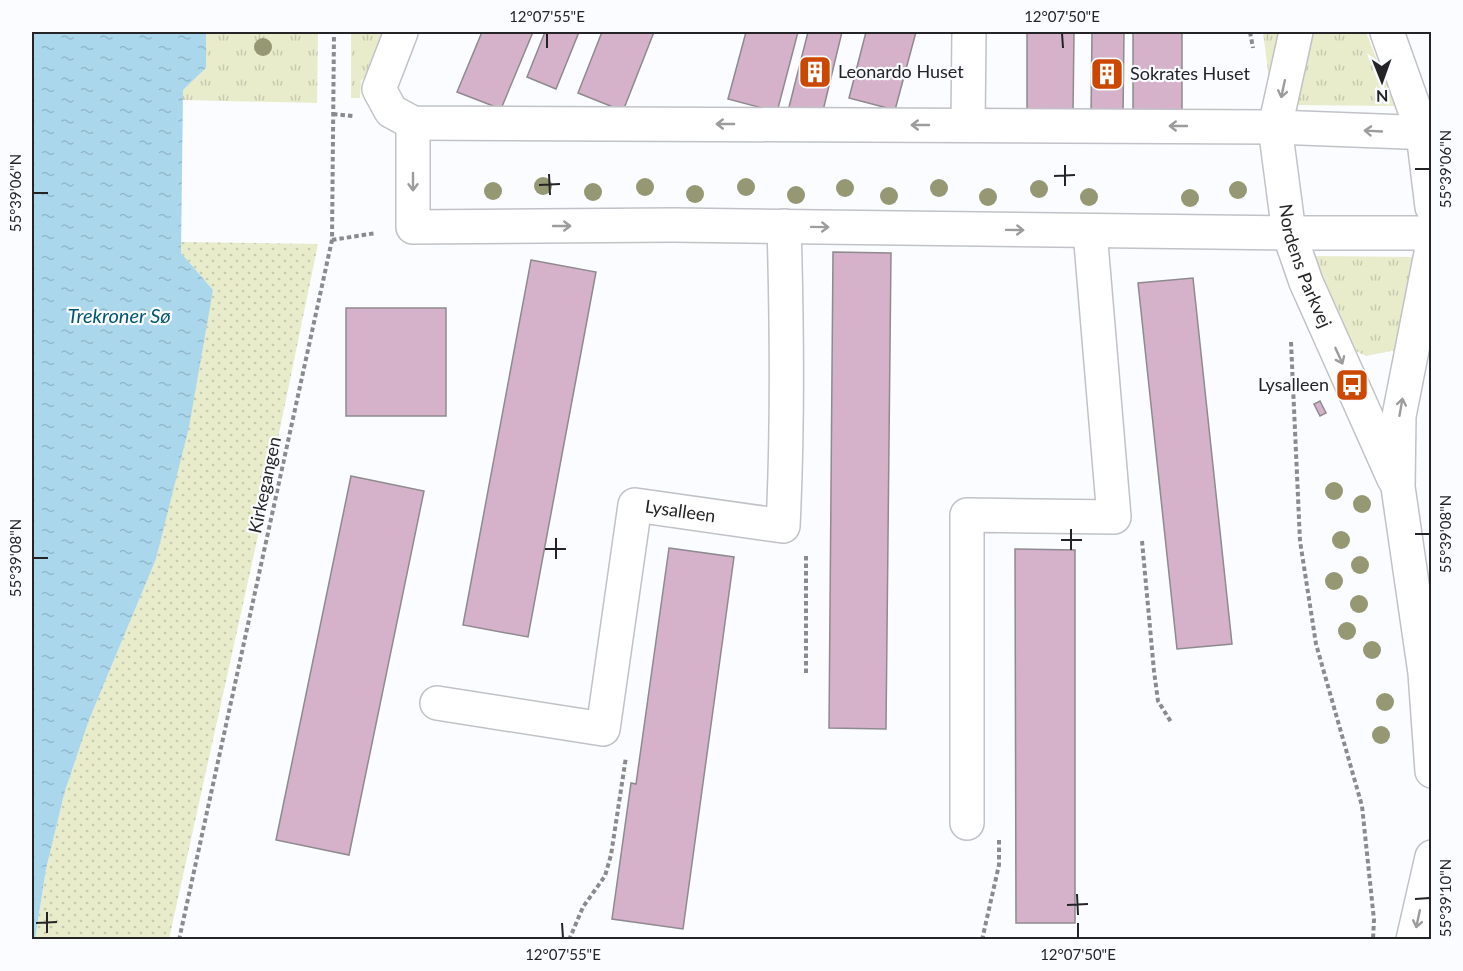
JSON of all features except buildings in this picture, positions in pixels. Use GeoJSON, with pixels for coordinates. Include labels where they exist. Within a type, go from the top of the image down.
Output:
{"type":"FeatureCollection","features":[{"type":"Feature","properties":{"kind":"street"},"geometry":{"type":"LineString","coordinates":[[401,32],[380,89],[391,111],[413,123],[1275,127],[1427,133]]}},
{"type":"Feature","properties":{"kind":"street"},"geometry":{"type":"LineString","coordinates":[[968,125],[969,32]]}},
{"type":"Feature","properties":{"kind":"street","name":"Nordens Parkvej"},"geometry":{"type":"LineString","coordinates":[[1296,32],[1275,127],[1289,233],[1306,282],[1398,487]]}},
{"type":"Feature","properties":{"kind":"street"},"geometry":{"type":"LineString","coordinates":[[1388,32],[1427,133],[1431,207]]}},
{"type":"Feature","properties":{"kind":"street"},"geometry":{"type":"LineString","coordinates":[[413,123],[413,227],[674,225],[1431,233]]}},
{"type":"Feature","properties":{"kind":"street","name":"Lysalleen"},"geometry":{"type":"LineString","coordinates":[[437,703],[603,729],[635,505],[783,526],[787,446],[784,226]]}},
{"type":"Feature","properties":{"kind":"street"},"geometry":{"type":"LineString","coordinates":[[967,823],[967,515],[1114,517],[1090,231]]}},
{"type":"Feature","properties":{"kind":"street","name":"Nordens Parkvej"},"geometry":{"type":"LineString","coordinates":[[1431,248],[1400,416],[1398,487],[1425,673],[1431,771]]}},
{"type":"Feature","properties":{"kind":"street"},"geometry":{"type":"LineString","coordinates":[[1413,939],[1431,857]]}},
{"type":"Feature","properties":{"kind":"path","name":"Kirkegangen"},"geometry":{"type":"LineString","coordinates":[[179,939],[332,240],[334,32]]}},
{"type":"Feature","properties":{"kind":"path"},"geometry":{"type":"LineString","coordinates":[[332,240],[413,227]]}},
{"type":"Feature","properties":{"kind":"path"},"geometry":{"type":"LineString","coordinates":[[1291,338],[1300,541],[1316,644],[1362,806],[1374,920],[1373,939]]}},
{"type":"Feature","properties":{"kind":"path"},"geometry":{"type":"LineString","coordinates":[[1142,540],[1158,701],[1171,722]]}},
{"type":"Feature","properties":{"kind":"path"},"geometry":{"type":"LineString","coordinates":[[795,553],[806,554],[806,673]]}},
{"type":"Feature","properties":{"kind":"path"},"geometry":{"type":"LineString","coordinates":[[569,939],[583,907],[605,876],[611,855],[627,752]]}},
{"type":"Feature","properties":{"kind":"path"},"geometry":{"type":"LineString","coordinates":[[982,939],[999,865],[999,835]]}},
{"type":"Feature","properties":{"kind":"green space"},"geometry":{"type":"Polygon","coordinates":[[[206,32],[318,32],[317,103],[183,100],[183,90],[206,68],[206,32]]]}},
{"type":"Feature","properties":{"kind":"green space"},"geometry":{"type":"Polygon","coordinates":[[[351,32],[386,32],[368,77],[361,80],[360,98],[351,98],[351,32]]]}},
{"type":"Feature","properties":{"kind":"green space"},"geometry":{"type":"Polygon","coordinates":[[[1263,32],[1286,32],[1271,94],[1263,32]]]}},
{"type":"Feature","properties":{"kind":"green space"},"geometry":{"type":"Polygon","coordinates":[[[1311,32],[1366,32],[1395,106],[1294,105],[1311,32]]]}},
{"type":"Feature","properties":{"kind":"green space"},"geometry":{"type":"Polygon","coordinates":[[[181,242],[318,244],[256,545],[169,939],[35,940],[46,869],[65,791],[89,720],[156,559],[213,290],[181,253],[181,242]]]}},
{"type":"Feature","properties":{"kind":"green space"},"geometry":{"type":"Polygon","coordinates":[[[1314,256],[1415,257],[1396,350],[1366,356],[1356,351],[1314,256]]]}},
{"type":"Feature","properties":{"kind":"water","name":"Trekroner Sø"},"geometry":{"type":"Polygon","coordinates":[[[32,32],[206,32],[206,68],[183,90],[181,253],[213,290],[189,427],[156,559],[89,720],[65,791],[46,869],[35,940],[32,939],[32,32]]]}},
{"type":"Feature","properties":{"kind":"place","name":"Leonardo Huset"},"geometry":{"type":"Point","coordinates":[815,72]}},
{"type":"Feature","properties":{"kind":"place","name":"Sokrates Huset"},"geometry":{"type":"Point","coordinates":[1107,74]}},
{"type":"Feature","properties":{"kind":"place","name":"Lysalleen"},"geometry":{"type":"Point","coordinates":[1352,385]}}]}
